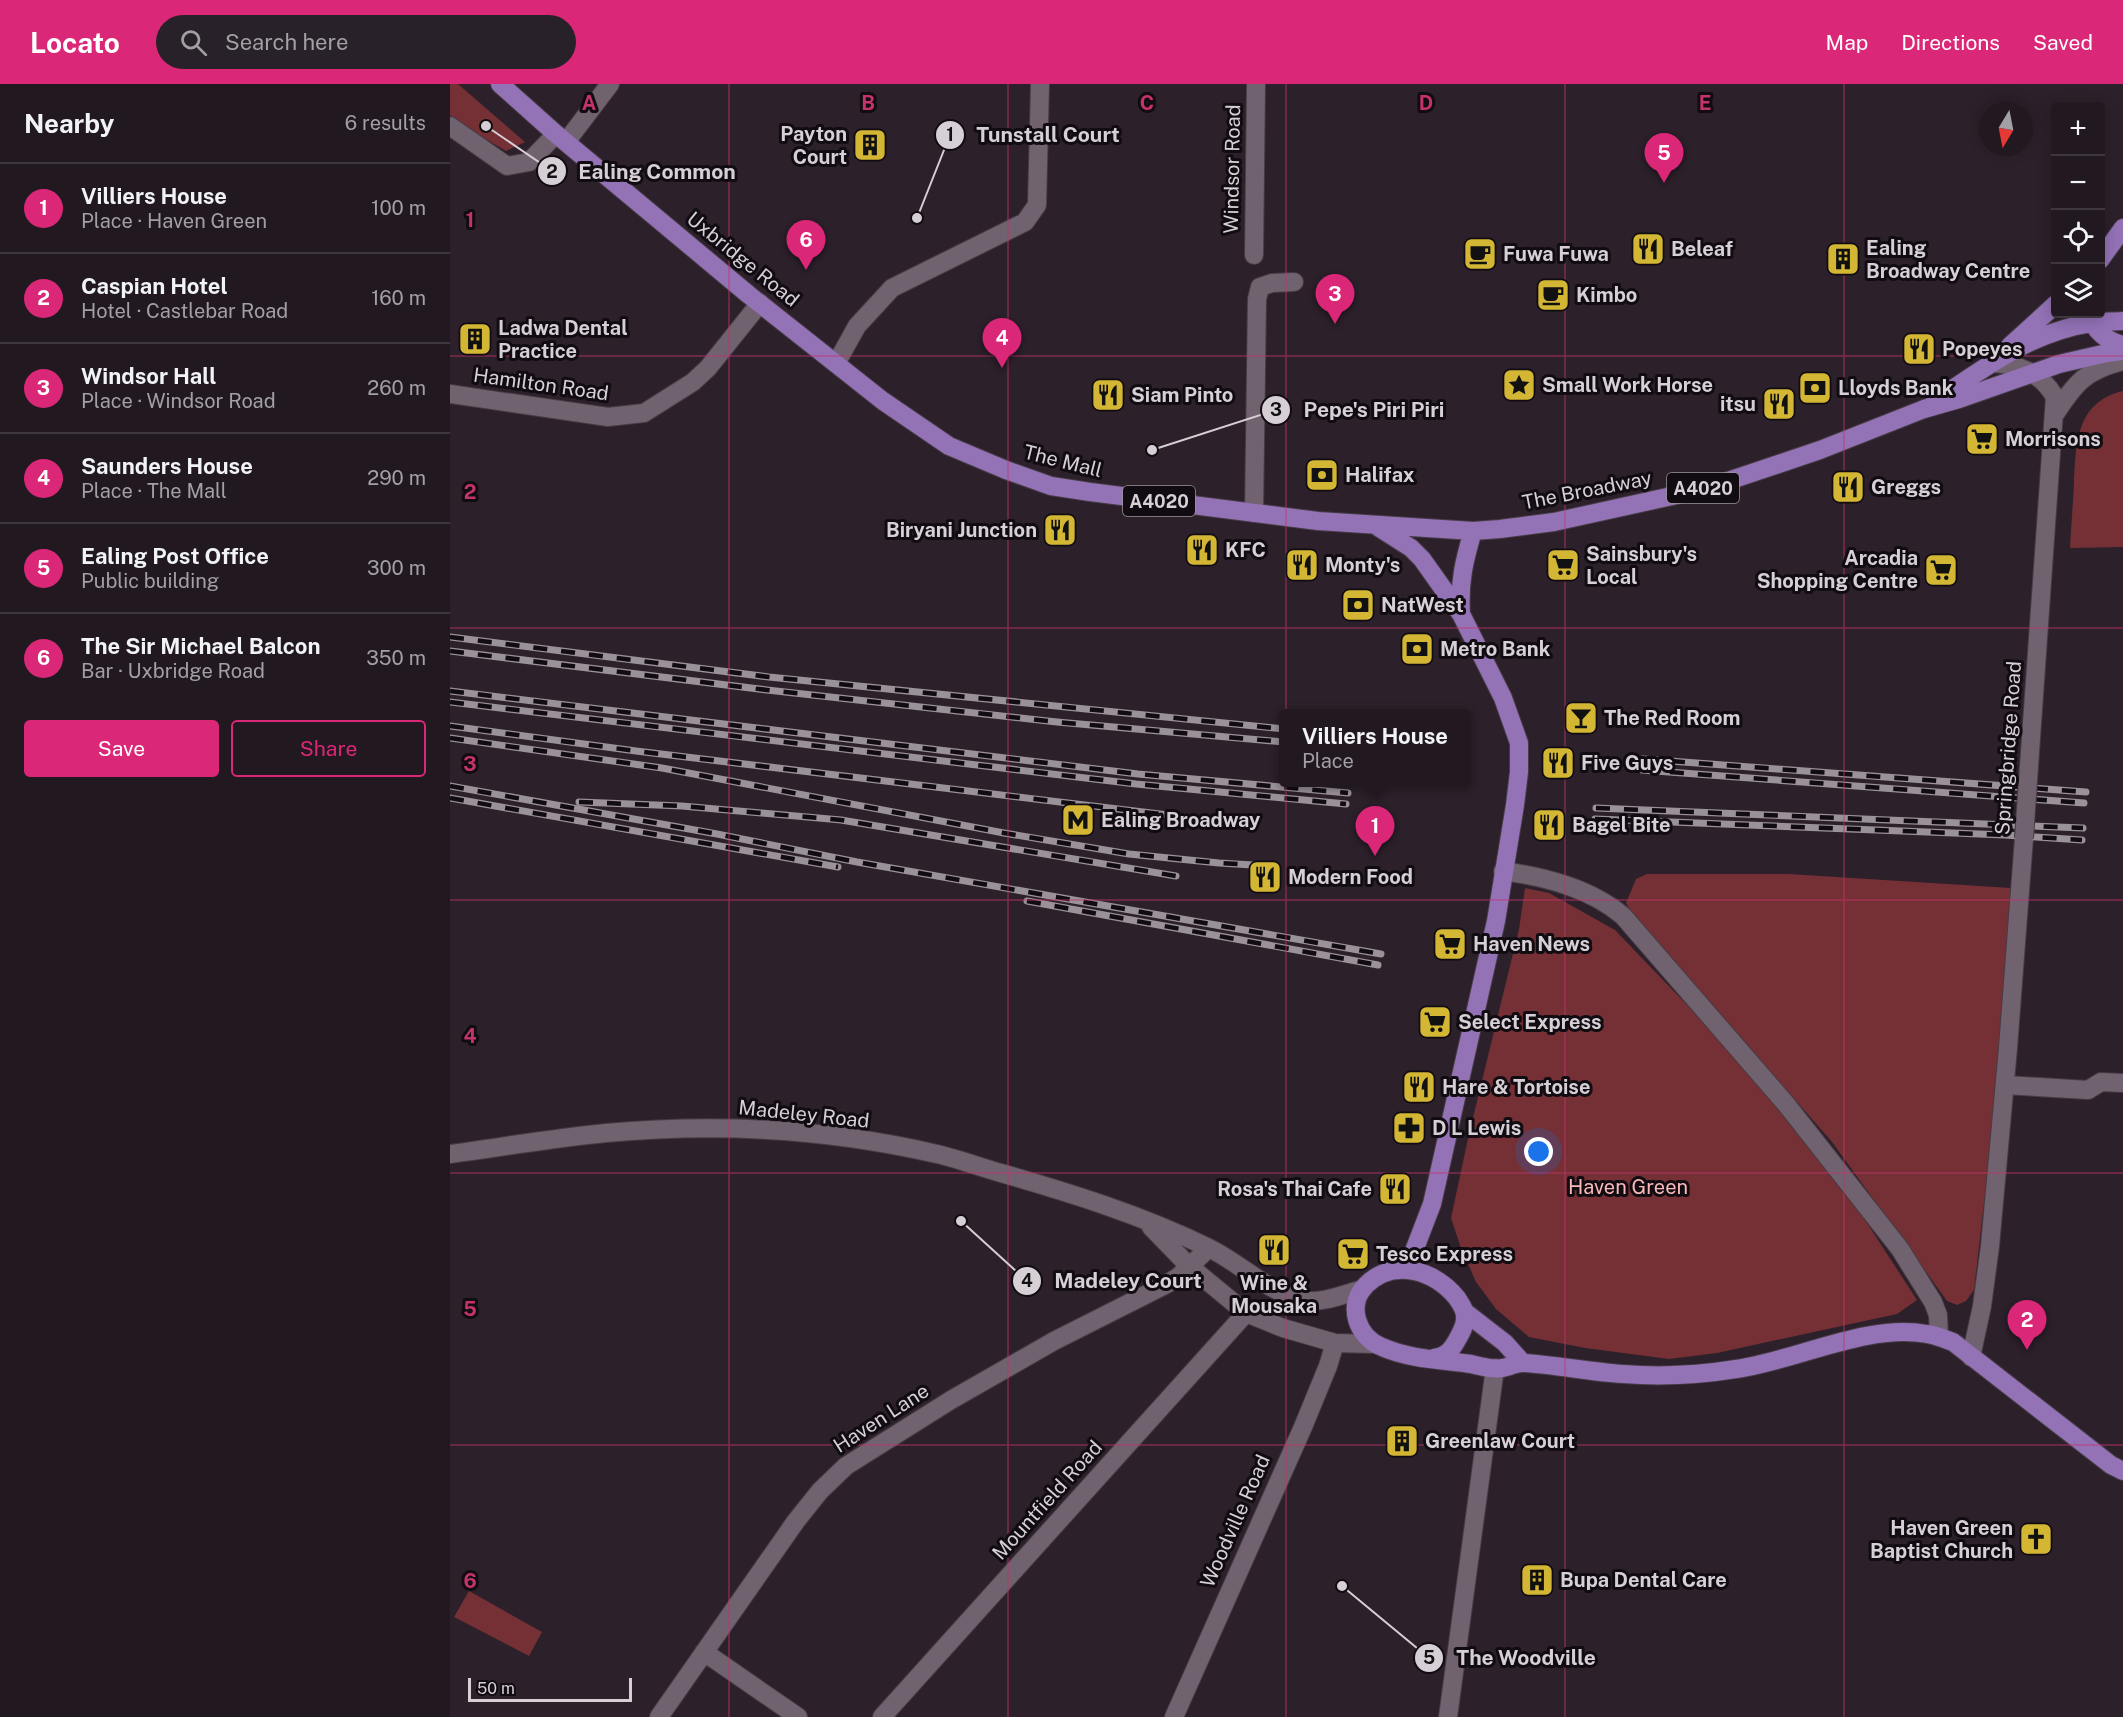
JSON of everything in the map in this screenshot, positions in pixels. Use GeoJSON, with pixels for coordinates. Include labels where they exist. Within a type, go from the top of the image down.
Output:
{"type":"FeatureCollection","features":[{"type":"Feature","properties":{"kind":"main road","name":"Uxbridge Road"},"geometry":{"type":"LineString","coordinates":[[500,84],[561,138],[760,303],[843,368]]}},
{"type":"Feature","properties":{"kind":"main road"},"geometry":{"type":"LineString","coordinates":[[2105,255],[2123,228]]}},
{"type":"Feature","properties":{"kind":"main road"},"geometry":{"type":"LineString","coordinates":[[1990,363],[2051,308]]}},
{"type":"Feature","properties":{"kind":"main road"},"geometry":{"type":"LineString","coordinates":[[2091,318],[2101,334],[2116,344],[2123,345]]}},
{"type":"Feature","properties":{"kind":"main road","name":"The Broadway"},"geometry":{"type":"LineString","coordinates":[[1924,409],[1990,363],[2022,345],[2091,318]]}},
{"type":"Feature","properties":{"kind":"main road","name":"A4020"},"geometry":{"type":"LineString","coordinates":[[2091,318],[2123,321]]}},
{"type":"Feature","properties":{"kind":"main road","name":"A4020"},"geometry":{"type":"LineString","coordinates":[[2035,374],[2074,360],[2123,351]]}},
{"type":"Feature","properties":{"kind":"main road","name":"The Mall"},"geometry":{"type":"LineString","coordinates":[[843,368],[883,401],[949,446],[1051,486],[1254,513],[1377,526],[1473,531]]}},
{"type":"Feature","properties":{"kind":"main road","name":"The Broadway"},"geometry":{"type":"LineString","coordinates":[[1473,531],[1554,522],[1702,488],[1820,450],[1924,409],[2035,374]]}},
{"type":"Feature","properties":{"kind":"main road"},"geometry":{"type":"LineString","coordinates":[[1377,526],[1411,548],[1461,614],[1503,699],[1518,743],[1519,772],[1496,921],[1432,1204],[1407,1269]]}},
{"type":"Feature","properties":{"kind":"main road"},"geometry":{"type":"LineString","coordinates":[[1461,614],[1462,566],[1473,531]]}},
{"type":"Feature","properties":{"kind":"main road"},"geometry":{"type":"LineString","coordinates":[[1434,1358],[1447,1354],[1454,1347],[1463,1328],[1465,1312],[1463,1306],[1444,1285],[1431,1276],[1407,1269],[1396,1269],[1377,1276],[1363,1289],[1356,1300],[1358,1324],[1363,1334],[1375,1344],[1401,1353],[1501,1369],[1522,1362],[1623,1374],[1686,1375],[1738,1369],[1845,1341],[1909,1332],[1953,1342],[2111,1465],[2123,1471]]}},
{"type":"Feature","properties":{"kind":"main road"},"geometry":{"type":"LineString","coordinates":[[1465,1312],[1505,1343],[1522,1362]]}},
{"type":"Feature","properties":{"kind":"street"},"geometry":{"type":"LineString","coordinates":[[450,126],[507,166],[529,162],[561,138],[610,84]]}},
{"type":"Feature","properties":{"kind":"street"},"geometry":{"type":"LineString","coordinates":[[843,368],[857,326],[892,288],[1025,222],[1037,205],[1040,84]]}},
{"type":"Feature","properties":{"kind":"street","name":"Windsor Road"},"geometry":{"type":"LineString","coordinates":[[1254,255],[1256,84]]}},
{"type":"Feature","properties":{"kind":"street"},"geometry":{"type":"LineString","coordinates":[[1254,513],[1257,299],[1260,288],[1267,284],[1294,282]]}},
{"type":"Feature","properties":{"kind":"street","name":"Hamilton Road"},"geometry":{"type":"LineString","coordinates":[[450,394],[608,417],[644,413],[693,382],[708,368],[760,303]]}},
{"type":"Feature","properties":{"kind":"street","name":"Springbridge Road"},"geometry":{"type":"LineString","coordinates":[[2055,414],[2071,389],[2083,377],[2123,360]]}},
{"type":"Feature","properties":{"kind":"street"},"geometry":{"type":"LineString","coordinates":[[1990,363],[2021,367],[2035,374]]}},
{"type":"Feature","properties":{"kind":"street","name":"Springbridge Road"},"geometry":{"type":"LineString","coordinates":[[2005,1084],[2055,414],[2055,397],[2050,388],[2035,374]]}},
{"type":"Feature","properties":{"kind":"street"},"geometry":{"type":"LineString","coordinates":[[1503,871],[1547,878],[1595,897],[1623,916],[1786,1104],[1900,1249],[1933,1302],[1938,1315],[1939,1337]]}},
{"type":"Feature","properties":{"kind":"street"},"geometry":{"type":"LineString","coordinates":[[1971,1357],[1986,1277],[2005,1084],[2088,1090],[2101,1082],[2123,1083]]}},
{"type":"Feature","properties":{"kind":"street","name":"Madeley Road"},"geometry":{"type":"LineString","coordinates":[[450,1154],[606,1133],[709,1128],[831,1135],[937,1154],[1056,1188],[1143,1220],[1209,1248],[1268,1285],[1304,1300],[1320,1300],[1363,1289]]}},
{"type":"Feature","properties":{"kind":"street","name":"Madeley Road"},"geometry":{"type":"LineString","coordinates":[[1143,1220],[1188,1265],[1246,1313],[1283,1328],[1335,1343],[1375,1344]]}},
{"type":"Feature","properties":{"kind":"street","name":"Haven Lane"},"geometry":{"type":"LineString","coordinates":[[659,1717],[796,1521],[820,1491],[846,1466],[951,1400],[1054,1341],[1165,1285],[1178,1277],[1188,1265],[1209,1248]]}},
{"type":"Feature","properties":{"kind":"street","name":"Mountfield Road"},"geometry":{"type":"LineString","coordinates":[[882,1717],[1246,1313]]}},
{"type":"Feature","properties":{"kind":"street","name":"Woodville Road"},"geometry":{"type":"LineString","coordinates":[[1174,1717],[1303,1427],[1335,1343]]}},
{"type":"Feature","properties":{"kind":"street"},"geometry":{"type":"LineString","coordinates":[[1448,1717],[1495,1368]]}},
{"type":"Feature","properties":{"kind":"street"},"geometry":{"type":"LineString","coordinates":[[704,1652],[798,1717]]}},
{"type":"Feature","properties":{"kind":"green space"},"geometry":{"type":"Polygon","coordinates":[[[450,84],[458,84],[525,142],[506,151],[450,115],[450,84]]]}},
{"type":"Feature","properties":{"kind":"green space"},"geometry":{"type":"Polygon","coordinates":[[[2123,391],[2123,547],[2070,548],[2076,453],[2082,426],[2087,414],[2096,404],[2107,396],[2123,391]]]}},
{"type":"Feature","properties":{"kind":"green space"},"geometry":{"type":"Polygon","coordinates":[[[1647,874],[1789,874],[2011,888],[2002,1047],[1974,1290],[1966,1301],[1957,1305],[1947,1301],[1832,1142],[1631,912],[1626,903],[1636,879],[1647,874]]]}},
{"type":"Feature","properties":{"kind":"green space","name":"Haven Green"},"geometry":{"type":"Polygon","coordinates":[[[1525,888],[1549,893],[1615,930],[1714,1033],[1821,1152],[1917,1300],[1897,1314],[1717,1353],[1669,1359],[1585,1348],[1529,1337],[1496,1309],[1476,1282],[1451,1218],[1519,929],[1525,888]]]}},
{"type":"Feature","properties":{"kind":"green space"},"geometry":{"type":"Polygon","coordinates":[[[469,1591],[542,1632],[529,1656],[454,1617],[469,1591]]]}},
{"type":"Feature","properties":{"kind":"railway"},"geometry":{"type":"LineString","coordinates":[[450,637],[769,677],[1279,728]]}},
{"type":"Feature","properties":{"kind":"railway"},"geometry":{"type":"LineString","coordinates":[[450,651],[767,690],[1057,722],[1279,742]]}},
{"type":"Feature","properties":{"kind":"railway"},"geometry":{"type":"LineString","coordinates":[[450,691],[1138,774],[1279,787]]}},
{"type":"Feature","properties":{"kind":"railway"},"geometry":{"type":"LineString","coordinates":[[450,702],[1136,784],[1346,804]]}},
{"type":"Feature","properties":{"kind":"railway"},"geometry":{"type":"LineString","coordinates":[[450,726],[636,751],[1210,820]]}},
{"type":"Feature","properties":{"kind":"railway"},"geometry":{"type":"LineString","coordinates":[[450,738],[662,768],[1004,833],[1129,854],[1253,865]]}},
{"type":"Feature","properties":{"kind":"railway"},"geometry":{"type":"LineString","coordinates":[[1643,759],[2086,792]]}},
{"type":"Feature","properties":{"kind":"railway"},"geometry":{"type":"LineString","coordinates":[[1642,770],[2084,803]]}},
{"type":"Feature","properties":{"kind":"railway"},"geometry":{"type":"LineString","coordinates":[[450,786],[717,834],[857,862],[1381,954]]}},
{"type":"Feature","properties":{"kind":"railway"},"geometry":{"type":"LineString","coordinates":[[1282,787],[1348,793]]}},
{"type":"Feature","properties":{"kind":"railway"},"geometry":{"type":"LineString","coordinates":[[450,798],[838,867]]}},
{"type":"Feature","properties":{"kind":"railway"},"geometry":{"type":"LineString","coordinates":[[579,802],[682,806],[841,820],[1176,876]]}},
{"type":"Feature","properties":{"kind":"railway"},"geometry":{"type":"LineString","coordinates":[[1596,808],[2083,828]]}},
{"type":"Feature","properties":{"kind":"railway"},"geometry":{"type":"LineString","coordinates":[[1595,819],[2082,840]]}},
{"type":"Feature","properties":{"kind":"railway"},"geometry":{"type":"LineString","coordinates":[[1027,901],[1378,965]]}},
{"type":"Feature","properties":{"kind":"place","name":"Ealing Common"},"geometry":{"type":"Point","coordinates":[486,126]}},
{"type":"Feature","properties":{"kind":"place","name":"Payton Court"},"geometry":{"type":"Point","coordinates":[870,145]}},
{"type":"Feature","properties":{"kind":"place","name":"Ealing Post Office"},"geometry":{"type":"Point","coordinates":[1664,183]}},
{"type":"Feature","properties":{"kind":"place","name":"Tunstall Court"},"geometry":{"type":"Point","coordinates":[917,218]}},
{"type":"Feature","properties":{"kind":"place","name":"Beleaf"},"geometry":{"type":"Point","coordinates":[1648,249]}},
{"type":"Feature","properties":{"kind":"place","name":"Fuwa Fuwa"},"geometry":{"type":"Point","coordinates":[1480,254]}},
{"type":"Feature","properties":{"kind":"place","name":"Ealing Broadway Centre"},"geometry":{"type":"Point","coordinates":[1843,259]}},
{"type":"Feature","properties":{"kind":"place","name":"The Sir Michael Balcon"},"geometry":{"type":"Point","coordinates":[806,270]}},
{"type":"Feature","properties":{"kind":"place","name":"Kimbo"},"geometry":{"type":"Point","coordinates":[1553,295]}},
{"type":"Feature","properties":{"kind":"place","name":"Windsor Hall"},"geometry":{"type":"Point","coordinates":[1335,324]}},
{"type":"Feature","properties":{"kind":"place","name":"Ladwa Dental Practice"},"geometry":{"type":"Point","coordinates":[475,339]}},
{"type":"Feature","properties":{"kind":"place","name":"Popeyes"},"geometry":{"type":"Point","coordinates":[1919,349]}},
{"type":"Feature","properties":{"kind":"place","name":"Saunders House"},"geometry":{"type":"Point","coordinates":[1002,368]}},
{"type":"Feature","properties":{"kind":"place","name":"Small Work Horse"},"geometry":{"type":"Point","coordinates":[1519,385]}},
{"type":"Feature","properties":{"kind":"place","name":"Lloyds Bank"},"geometry":{"type":"Point","coordinates":[1815,388]}},
{"type":"Feature","properties":{"kind":"place","name":"Siam Pinto"},"geometry":{"type":"Point","coordinates":[1108,395]}},
{"type":"Feature","properties":{"kind":"place","name":"itsu"},"geometry":{"type":"Point","coordinates":[1779,404]}},
{"type":"Feature","properties":{"kind":"place","name":"Morrisons"},"geometry":{"type":"Point","coordinates":[1982,439]}},
{"type":"Feature","properties":{"kind":"place","name":"Pepe's Piri Piri"},"geometry":{"type":"Point","coordinates":[1152,450]}},
{"type":"Feature","properties":{"kind":"place","name":"Halifax"},"geometry":{"type":"Point","coordinates":[1322,475]}},
{"type":"Feature","properties":{"kind":"place","name":"Greggs"},"geometry":{"type":"Point","coordinates":[1848,487]}},
{"type":"Feature","properties":{"kind":"place","name":"Biryani Junction"},"geometry":{"type":"Point","coordinates":[1060,530]}},
{"type":"Feature","properties":{"kind":"place","name":"KFC"},"geometry":{"type":"Point","coordinates":[1202,550]}},
{"type":"Feature","properties":{"kind":"place","name":"Monty's"},"geometry":{"type":"Point","coordinates":[1302,565]}},
{"type":"Feature","properties":{"kind":"place","name":"Sainsbury's Local"},"geometry":{"type":"Point","coordinates":[1563,565]}},
{"type":"Feature","properties":{"kind":"place","name":"Arcadia Shopping Centre"},"geometry":{"type":"Point","coordinates":[1941,570]}},
{"type":"Feature","properties":{"kind":"place","name":"NatWest"},"geometry":{"type":"Point","coordinates":[1358,605]}},
{"type":"Feature","properties":{"kind":"place","name":"Metro Bank"},"geometry":{"type":"Point","coordinates":[1417,649]}},
{"type":"Feature","properties":{"kind":"place","name":"The Red Room"},"geometry":{"type":"Point","coordinates":[1581,718]}},
{"type":"Feature","properties":{"kind":"place","name":"Five Guys"},"geometry":{"type":"Point","coordinates":[1558,763]}},
{"type":"Feature","properties":{"kind":"place","name":"Ealing Broadway"},"geometry":{"type":"Point","coordinates":[1078,820]}},
{"type":"Feature","properties":{"kind":"place","name":"Bagel Bite"},"geometry":{"type":"Point","coordinates":[1549,825]}},
{"type":"Feature","properties":{"kind":"place","name":"Villiers House"},"geometry":{"type":"Point","coordinates":[1375,856]}},
{"type":"Feature","properties":{"kind":"place","name":"Modern Food"},"geometry":{"type":"Point","coordinates":[1265,877]}},
{"type":"Feature","properties":{"kind":"place","name":"Haven News"},"geometry":{"type":"Point","coordinates":[1450,944]}},
{"type":"Feature","properties":{"kind":"place","name":"Select Express"},"geometry":{"type":"Point","coordinates":[1435,1022]}},
{"type":"Feature","properties":{"kind":"place","name":"Hare & Tortoise"},"geometry":{"type":"Point","coordinates":[1419,1087]}},
{"type":"Feature","properties":{"kind":"place","name":"D L Lewis"},"geometry":{"type":"Point","coordinates":[1409,1128]}},
{"type":"Feature","properties":{"kind":"place","name":"Rosa's Thai Cafe"},"geometry":{"type":"Point","coordinates":[1395,1189]}},
{"type":"Feature","properties":{"kind":"place","name":"Madeley Court"},"geometry":{"type":"Point","coordinates":[961,1221]}},
{"type":"Feature","properties":{"kind":"place","name":"Wine & Mousaka"},"geometry":{"type":"Point","coordinates":[1274,1250]}},
{"type":"Feature","properties":{"kind":"place","name":"Tesco Express"},"geometry":{"type":"Point","coordinates":[1353,1254]}},
{"type":"Feature","properties":{"kind":"place","name":"Caspian Hotel"},"geometry":{"type":"Point","coordinates":[2027,1350]}},
{"type":"Feature","properties":{"kind":"place","name":"Greenlaw Court"},"geometry":{"type":"Point","coordinates":[1402,1441]}},
{"type":"Feature","properties":{"kind":"place","name":"Haven Green Baptist Church"},"geometry":{"type":"Point","coordinates":[2036,1539]}},
{"type":"Feature","properties":{"kind":"place","name":"Bupa Dental Care"},"geometry":{"type":"Point","coordinates":[1537,1580]}},
{"type":"Feature","properties":{"kind":"place","name":"The Woodville"},"geometry":{"type":"Point","coordinates":[1342,1586]}}]}
